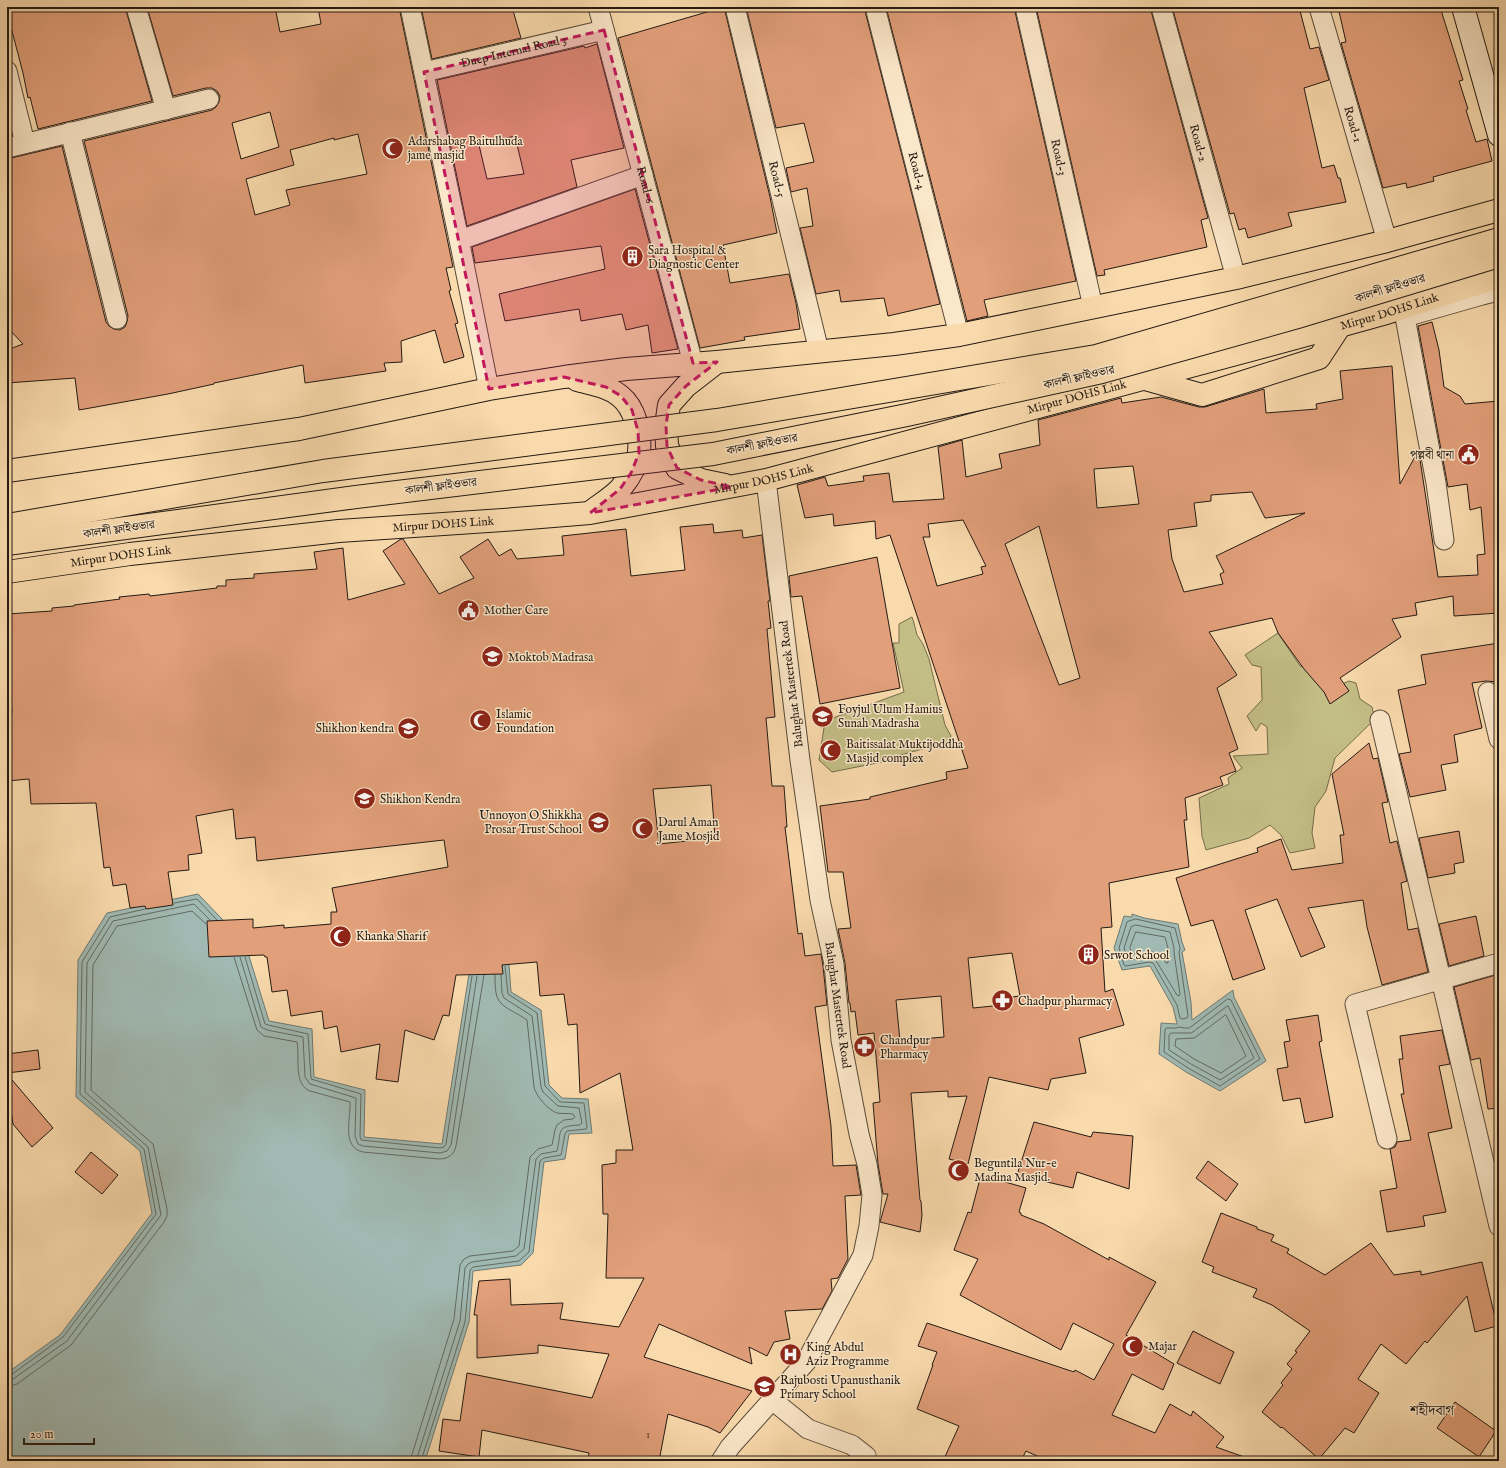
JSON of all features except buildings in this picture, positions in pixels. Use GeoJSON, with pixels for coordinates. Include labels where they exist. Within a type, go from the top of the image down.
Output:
{"type":"FeatureCollection","features":[{"type":"Feature","properties":{"kind":"main road"},"geometry":{"type":"LineString","coordinates":[[1463,7],[1499,135]]}},
{"type":"Feature","properties":{"kind":"main road"},"geometry":{"type":"LineString","coordinates":[[7,471],[299,429],[488,389],[564,377],[626,369],[717,362],[959,335],[1236,278],[1387,241],[1499,210]]}},
{"type":"Feature","properties":{"kind":"main road"},"geometry":{"type":"LineString","coordinates":[[7,525],[323,471],[717,420],[1096,356],[1499,240]]}},
{"type":"Feature","properties":{"kind":"main road","name":"কালশী ফ্লাইওভার"},"geometry":{"type":"LineString","coordinates":[[7,544],[356,497],[713,454],[907,415],[1102,372],[1298,317],[1499,256]]}},
{"type":"Feature","properties":{"kind":"main road","name":"Mirpur DOHS Link"},"geometry":{"type":"LineString","coordinates":[[7,572],[130,554],[339,531],[590,513],[732,487],[766,480],[1340,326],[1499,277]]}},
{"type":"Feature","properties":{"kind":"main road"},"geometry":{"type":"LineString","coordinates":[[1145,379],[1202,395],[1320,358],[1340,326]]}},
{"type":"Feature","properties":{"kind":"main road"},"geometry":{"type":"LineString","coordinates":[[717,362],[686,386],[670,405],[666,426],[667,446],[677,468],[701,480],[732,487]]}},
{"type":"Feature","properties":{"kind":"main road"},"geometry":{"type":"LineString","coordinates":[[564,377],[606,387],[620,396],[632,410],[638,431],[639,453],[631,473],[620,489],[590,513]]}},
{"type":"Feature","properties":{"kind":"street"},"geometry":{"type":"LineString","coordinates":[[136,7],[166,110]]}},
{"type":"Feature","properties":{"kind":"street"},"geometry":{"type":"LineString","coordinates":[[410,7],[460,240],[488,389]]}},
{"type":"Feature","properties":{"kind":"street","name":"Road-6"},"geometry":{"type":"LineString","coordinates":[[598,7],[693,363]]}},
{"type":"Feature","properties":{"kind":"street","name":"Road-5"},"geometry":{"type":"LineString","coordinates":[[735,7],[819,351]]}},
{"type":"Feature","properties":{"kind":"street","name":"Road-4"},"geometry":{"type":"LineString","coordinates":[[875,7],[959,335]]}},
{"type":"Feature","properties":{"kind":"street","name":"Road-3"},"geometry":{"type":"LineString","coordinates":[[1025,7],[1093,307]]}},
{"type":"Feature","properties":{"kind":"street","name":"Road-2"},"geometry":{"type":"LineString","coordinates":[[1161,7],[1236,278]]}},
{"type":"Feature","properties":{"kind":"street","name":"Road-1"},"geometry":{"type":"LineString","coordinates":[[1319,7],[1387,241]]}},
{"type":"Feature","properties":{"kind":"street","name":"Duep Internal Road 3"},"geometry":{"type":"LineString","coordinates":[[424,72],[604,30]]}},
{"type":"Feature","properties":{"kind":"street"},"geometry":{"type":"LineString","coordinates":[[7,71],[25,143]]}},
{"type":"Feature","properties":{"kind":"street"},"geometry":{"type":"LineString","coordinates":[[7,148],[209,99]]}},
{"type":"Feature","properties":{"kind":"street"},"geometry":{"type":"LineString","coordinates":[[70,132],[117,319]]}},
{"type":"Feature","properties":{"kind":"street"},"geometry":{"type":"LineString","coordinates":[[460,240],[643,174]]}},
{"type":"Feature","properties":{"kind":"street"},"geometry":{"type":"LineString","coordinates":[[1444,540],[1436,483],[1405,317],[1482,295],[1494,292],[1499,293]]}},
{"type":"Feature","properties":{"kind":"street","name":"Balughat Mastertek Road"},"geometry":{"type":"LineString","coordinates":[[721,1461],[730,1447],[771,1399],[806,1362],[863,1255],[869,1226],[872,1194],[867,1164],[858,1134],[841,1040],[834,964],[820,900],[800,760],[766,480]]}},
{"type":"Feature","properties":{"kind":"street"},"geometry":{"type":"LineString","coordinates":[[1488,692],[1499,739]]}},
{"type":"Feature","properties":{"kind":"street"},"geometry":{"type":"LineString","coordinates":[[1380,720],[1499,1226]]}},
{"type":"Feature","properties":{"kind":"street"},"geometry":{"type":"LineString","coordinates":[[1387,1139],[1354,1004],[1441,978],[1499,963]]}},
{"type":"Feature","properties":{"kind":"street"},"geometry":{"type":"LineString","coordinates":[[771,1399],[808,1428],[852,1445],[866,1456],[864,1461]]}},
{"type":"Feature","properties":{"kind":"highlighted area"},"geometry":{"type":"Polygon","coordinates":[[[604,30],[693,363],[717,362],[686,386],[669,405],[666,426],[667,446],[677,468],[701,480],[732,487],[590,513],[620,489],[631,473],[639,453],[638,431],[632,410],[621,396],[606,387],[564,377],[489,389],[424,72],[604,30]]]}},
{"type":"Feature","properties":{"kind":"shaded area"},"geometry":{"type":"Polygon","coordinates":[[[912,617],[917,635],[923,644],[929,659],[945,725],[951,736],[948,742],[897,756],[882,762],[832,772],[819,760],[825,721],[904,692],[893,643],[899,643],[899,624],[912,617]]]}},
{"type":"Feature","properties":{"kind":"shaded area"},"geometry":{"type":"Polygon","coordinates":[[[1278,633],[1300,666],[1314,669],[1324,692],[1349,681],[1356,683],[1360,699],[1372,707],[1375,719],[1335,758],[1326,791],[1315,807],[1312,833],[1315,848],[1290,853],[1281,835],[1270,825],[1249,838],[1206,850],[1202,836],[1199,798],[1229,784],[1228,778],[1242,768],[1233,756],[1268,754],[1267,727],[1261,723],[1256,731],[1247,716],[1262,700],[1261,667],[1252,665],[1245,655],[1278,633]]]}},
{"type":"Feature","properties":{"kind":"water"},"geometry":{"type":"Polygon","coordinates":[[[198,894],[245,943],[269,1021],[312,1029],[314,1077],[365,1090],[364,1137],[442,1144],[475,936],[508,951],[511,992],[541,1010],[549,1085],[562,1098],[588,1099],[592,1133],[569,1134],[565,1159],[544,1162],[533,1253],[521,1265],[473,1271],[469,1322],[425,1461],[7,1461],[7,1373],[60,1335],[152,1213],[140,1151],[76,1097],[78,960],[107,913],[198,894]]]}},
{"type":"Feature","properties":{"kind":"water"},"geometry":{"type":"Polygon","coordinates":[[[1132,914],[1144,918],[1178,924],[1185,950],[1182,952],[1191,1002],[1192,1020],[1233,990],[1234,997],[1266,1061],[1220,1091],[1186,1072],[1159,1054],[1161,1023],[1177,1024],[1173,1007],[1150,966],[1122,970],[1114,948],[1124,916],[1132,917],[1132,914]]]}},
{"type":"Feature","properties":{"kind":"place","name":"Adarshabag Baitulhuda jame masjid"},"geometry":{"type":"Point","coordinates":[392,148]}},
{"type":"Feature","properties":{"kind":"place","name":"Sara Hospital & Diagnostic Center"},"geometry":{"type":"Point","coordinates":[633,257]}},
{"type":"Feature","properties":{"kind":"place","name":"পল্লবী থানা"},"geometry":{"type":"Point","coordinates":[1469,455]}},
{"type":"Feature","properties":{"kind":"place","name":"Mother Care"},"geometry":{"type":"Point","coordinates":[468,610]}},
{"type":"Feature","properties":{"kind":"place","name":"Moktob Madrasa"},"geometry":{"type":"Point","coordinates":[493,657]}},
{"type":"Feature","properties":{"kind":"place","name":"Foyjul Ulum Hamius Sunah Madrasha"},"geometry":{"type":"Point","coordinates":[822,716]}},
{"type":"Feature","properties":{"kind":"place","name":"Islamic Foundation"},"geometry":{"type":"Point","coordinates":[481,721]}},
{"type":"Feature","properties":{"kind":"place","name":"Shikhon kendra"},"geometry":{"type":"Point","coordinates":[409,728]}},
{"type":"Feature","properties":{"kind":"place","name":"Baitissalat Muktijoddha Masjid complex"},"geometry":{"type":"Point","coordinates":[831,751]}},
{"type":"Feature","properties":{"kind":"place","name":"Shikhon Kendra"},"geometry":{"type":"Point","coordinates":[364,799]}},
{"type":"Feature","properties":{"kind":"place","name":"Unnoyon O Shikkha Prosar Trust School"},"geometry":{"type":"Point","coordinates":[598,822]}},
{"type":"Feature","properties":{"kind":"place","name":"Darul Aman Jame Mosjid"},"geometry":{"type":"Point","coordinates":[642,829]}},
{"type":"Feature","properties":{"kind":"place","name":"Khanka Sharif"},"geometry":{"type":"Point","coordinates":[340,936]}},
{"type":"Feature","properties":{"kind":"place","name":"Srwot School"},"geometry":{"type":"Point","coordinates":[1088,955]}},
{"type":"Feature","properties":{"kind":"place","name":"Chadpur pharmacy"},"geometry":{"type":"Point","coordinates":[1002,1001]}},
{"type":"Feature","properties":{"kind":"place","name":"Chandpur Pharmacy"},"geometry":{"type":"Point","coordinates":[864,1047]}},
{"type":"Feature","properties":{"kind":"place","name":"Beguntila Nur-e Madina Masjid."},"geometry":{"type":"Point","coordinates":[959,1170]}},
{"type":"Feature","properties":{"kind":"place","name":"Majar"},"geometry":{"type":"Point","coordinates":[1132,1346]}},
{"type":"Feature","properties":{"kind":"place","name":"King Abdul Aziz Programme"},"geometry":{"type":"Point","coordinates":[790,1354]}},
{"type":"Feature","properties":{"kind":"place","name":"Rajubosti Upanusthanik Primary School"},"geometry":{"type":"Point","coordinates":[764,1387]}},
{"type":"Feature","properties":{"kind":"district","name":"শহীদবাগ"},"geometry":{"type":"Point","coordinates":[1432,1410]}}]}
